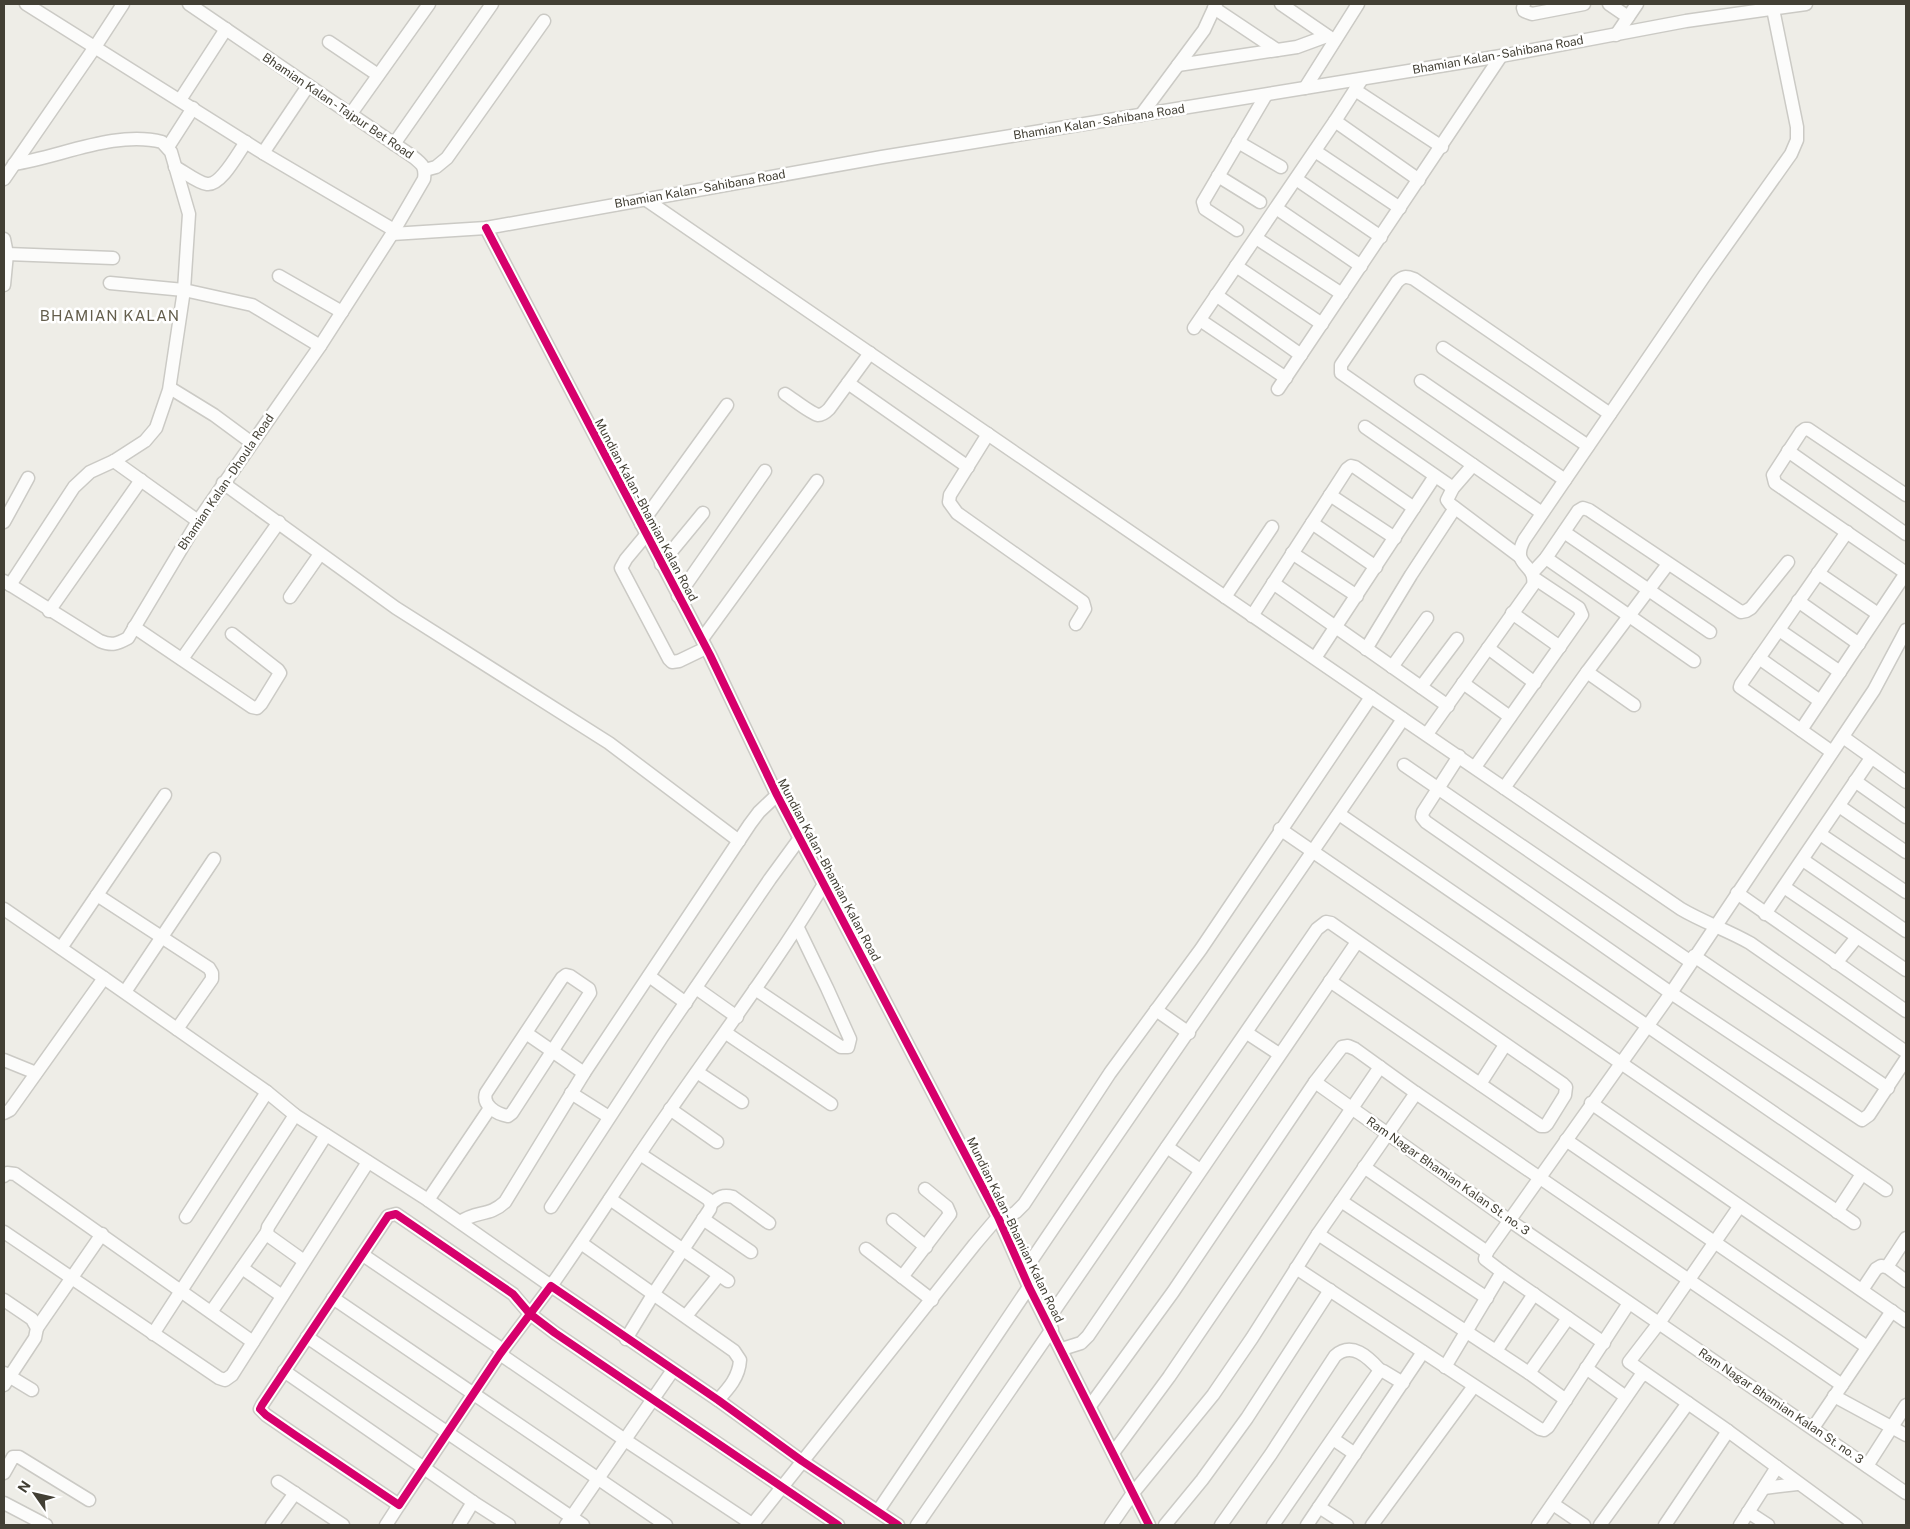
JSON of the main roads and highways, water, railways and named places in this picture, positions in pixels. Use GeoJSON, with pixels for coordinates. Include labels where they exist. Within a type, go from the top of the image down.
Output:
{"type":"FeatureCollection","features":[{"type":"Feature","properties":{"kind":"district","name":"BHAMIAN KALAN"},"geometry":{"type":"Point","coordinates":[110,316]}}]}
